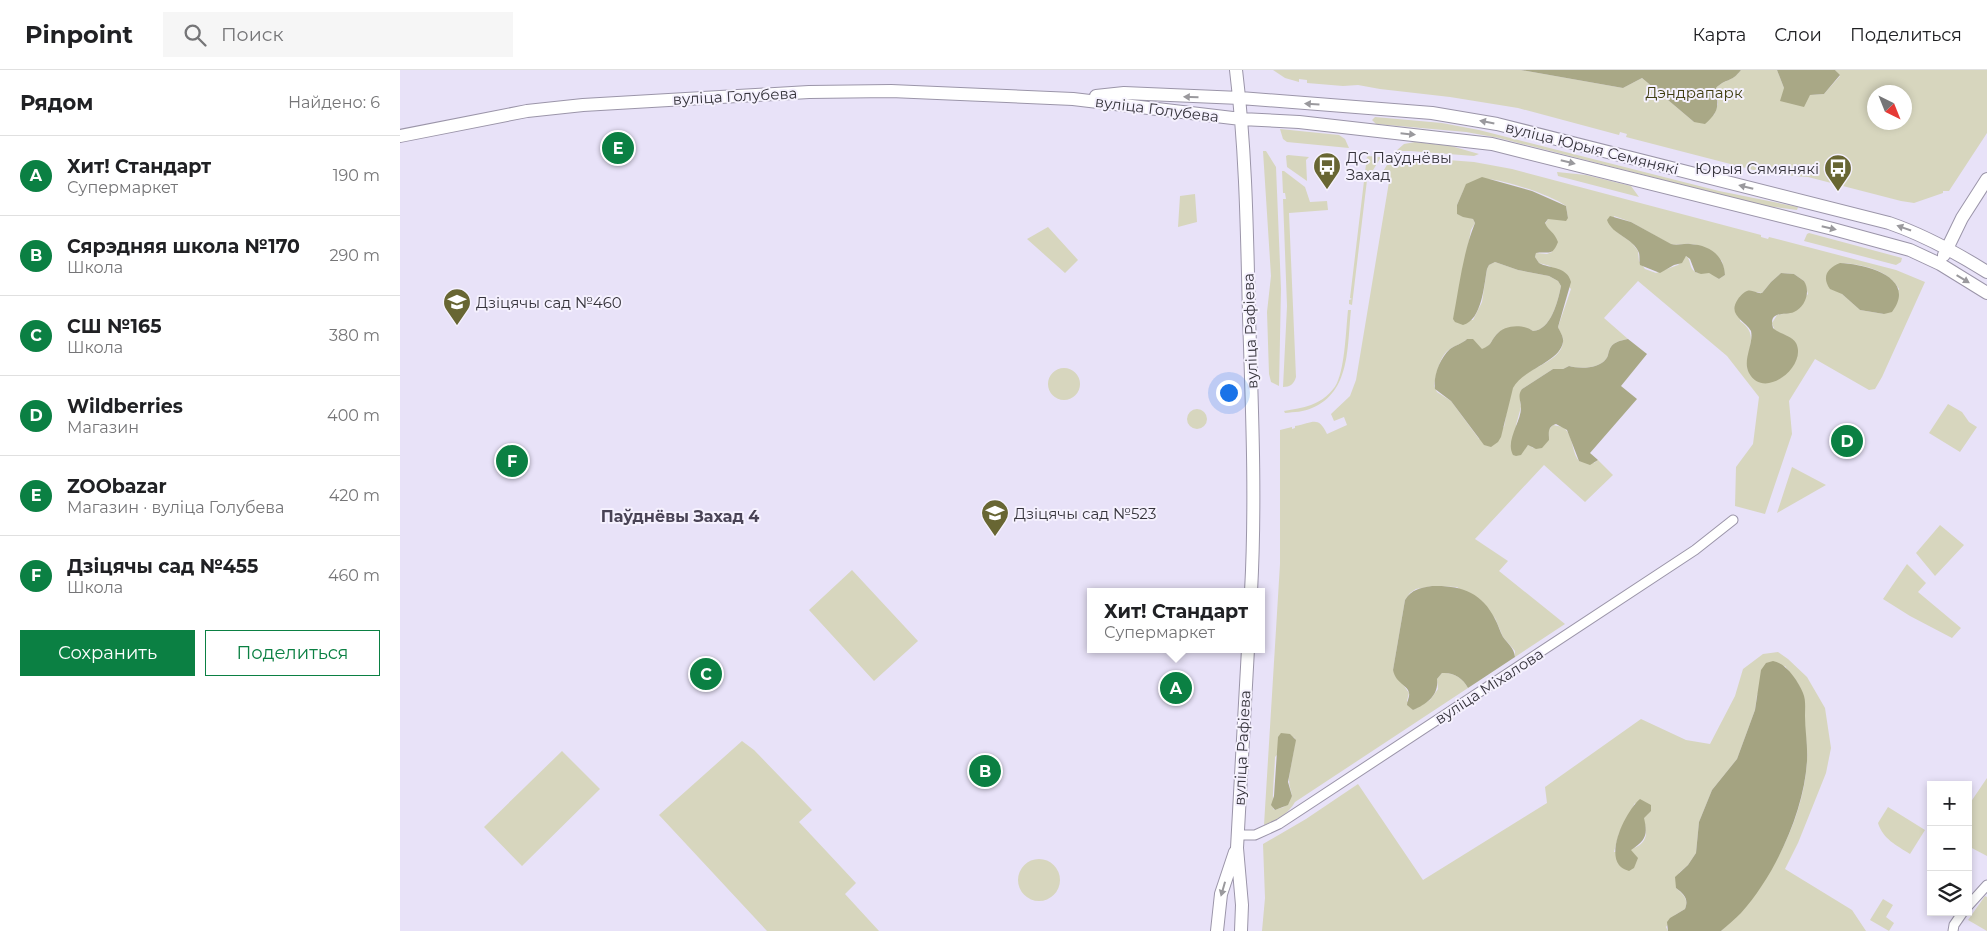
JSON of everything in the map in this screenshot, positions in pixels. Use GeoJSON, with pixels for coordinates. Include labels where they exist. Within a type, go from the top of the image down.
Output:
{"type":"FeatureCollection","features":[{"type":"Feature","properties":{"kind":"main road","name":"вуліца Рафіева"},"geometry":{"type":"LineString","coordinates":[[1236,70],[1240,98],[1253,423],[1254,471],[1251,588]]}},
{"type":"Feature","properties":{"kind":"main road","name":"вуліца Голубева"},"geometry":{"type":"LineString","coordinates":[[400,136],[526,111],[583,105],[809,92],[891,91],[1073,99],[1241,119]]}},
{"type":"Feature","properties":{"kind":"main road","name":"вуліца Голубева"},"geometry":{"type":"LineString","coordinates":[[1073,99],[1124,93],[1240,98]]}},
{"type":"Feature","properties":{"kind":"main road","name":"вуліца Юрыя Семянякі"},"geometry":{"type":"LineString","coordinates":[[1240,98],[1432,113],[1497,124],[1880,220],[1915,232],[1948,248],[1987,272]]}},
{"type":"Feature","properties":{"kind":"main road","name":"вуліца Юрыя Семянякі"},"geometry":{"type":"LineString","coordinates":[[1241,119],[1299,122],[1492,144],[1910,250],[1940,264],[1987,293]]}},
{"type":"Feature","properties":{"kind":"main road"},"geometry":{"type":"LineString","coordinates":[[1940,264],[1962,218],[1987,179]]}},
{"type":"Feature","properties":{"kind":"main road","name":"вуліца Рафіева"},"geometry":{"type":"LineString","coordinates":[[1241,931],[1242,905],[1237,841],[1248,653]]}},
{"type":"Feature","properties":{"kind":"main road","name":"вуліца Рафіева"},"geometry":{"type":"LineString","coordinates":[[1217,931],[1221,894],[1237,841]]}},
{"type":"Feature","properties":{"kind":"street","name":"вуліца Міхалова"},"geometry":{"type":"LineString","coordinates":[[1237,841],[1279,824],[1695,550],[1733,520]]}},
{"type":"Feature","properties":{"kind":"street"},"geometry":{"type":"LineString","coordinates":[[1972,902],[1987,885]]}},
{"type":"Feature","properties":{"kind":"street"},"geometry":{"type":"LineString","coordinates":[[1953,931],[1960,916]]}},
{"type":"Feature","properties":{"kind":"green space"},"geometry":{"type":"Polygon","coordinates":[[[1273,70],[1521,70],[1623,88],[1642,78],[1694,122],[1714,115],[1718,104],[1716,88],[1735,77],[1741,70],[1777,70],[1784,88],[1810,95],[1824,94],[1840,76],[1835,70],[1987,70],[1987,133],[1949,191],[1943,191],[1943,193],[1914,203],[1808,177],[1769,174],[1626,137],[1627,134],[1620,132],[1619,135],[1518,108],[1358,85],[1343,86],[1307,83],[1307,80],[1299,79],[1299,82],[1285,78],[1273,70]]]}},
{"type":"Feature","properties":{"kind":"green space","name":"Дэндрапарк"},"geometry":{"type":"Polygon","coordinates":[[[1521,70],[1741,70],[1734,77],[1716,88],[1716,112],[1705,124],[1694,122],[1642,78],[1623,88],[1521,70]]]}},
{"type":"Feature","properties":{"kind":"green space"},"geometry":{"type":"Polygon","coordinates":[[[1777,70],[1835,70],[1840,75],[1824,94],[1810,95],[1804,107],[1780,101],[1784,88],[1777,70]]]}},
{"type":"Feature","properties":{"kind":"green space"},"geometry":{"type":"Polygon","coordinates":[[[1375,117],[1442,123],[1479,130],[1719,191],[1798,207],[1797,210],[1766,206],[1499,138],[1466,132],[1376,124],[1372,120],[1375,117]]]}},
{"type":"Feature","properties":{"kind":"green space"},"geometry":{"type":"Polygon","coordinates":[[[1280,129],[1339,135],[1345,139],[1349,148],[1287,142],[1283,139],[1280,129]]]}},
{"type":"Feature","properties":{"kind":"green space"},"geometry":{"type":"Polygon","coordinates":[[[1415,142],[1451,146],[1479,154],[1474,156],[1396,151],[1404,144],[1415,142]]]}},
{"type":"Feature","properties":{"kind":"green space"},"geometry":{"type":"Polygon","coordinates":[[[1263,151],[1266,151],[1276,167],[1281,289],[1279,386],[1271,382],[1269,374],[1267,312],[1271,276],[1263,151]]]}},
{"type":"Feature","properties":{"kind":"green space"},"geometry":{"type":"Polygon","coordinates":[[[1286,156],[1309,157],[1306,160],[1307,181],[1287,167],[1286,156]]]}},
{"type":"Feature","properties":{"kind":"green space"},"geometry":{"type":"Polygon","coordinates":[[[1367,156],[1381,157],[1367,180],[1352,305],[1349,304],[1349,300],[1352,299],[1350,298],[1367,156]]]}},
{"type":"Feature","properties":{"kind":"green space"},"geometry":{"type":"Polygon","coordinates":[[[1409,157],[1474,162],[1512,169],[1761,235],[1761,237],[1768,239],[1769,237],[1896,270],[1925,282],[1875,389],[1869,390],[1815,359],[1789,401],[1792,434],[1765,514],[1735,506],[1736,467],[1753,444],[1759,397],[1727,356],[1638,281],[1604,318],[1628,339],[1614,344],[1610,348],[1607,358],[1599,365],[1578,368],[1569,366],[1563,369],[1553,369],[1522,389],[1521,407],[1516,425],[1524,450],[1529,445],[1533,448],[1549,436],[1548,431],[1553,425],[1563,427],[1571,439],[1579,461],[1594,463],[1598,460],[1613,475],[1585,502],[1544,465],[1475,539],[1508,561],[1499,571],[1565,624],[1515,657],[1515,651],[1503,637],[1495,618],[1457,587],[1433,586],[1416,589],[1410,593],[1405,600],[1393,670],[1409,693],[1407,701],[1413,710],[1430,700],[1438,689],[1437,679],[1442,673],[1457,676],[1468,688],[1295,802],[1282,816],[1264,825],[1280,564],[1280,430],[1318,422],[1327,434],[1347,425],[1344,417],[1334,421],[1331,414],[1350,396],[1356,380],[1389,182],[1383,180],[1381,175],[1391,158],[1409,157]],[[1487,179],[1464,189],[1457,205],[1457,214],[1473,219],[1475,223],[1471,230],[1454,319],[1473,320],[1482,302],[1487,269],[1489,265],[1495,262],[1518,270],[1549,276],[1558,281],[1561,286],[1553,314],[1545,326],[1533,331],[1519,327],[1508,328],[1499,332],[1489,345],[1482,350],[1467,339],[1448,350],[1442,359],[1434,386],[1437,392],[1451,401],[1479,439],[1504,427],[1509,397],[1516,381],[1521,376],[1552,358],[1562,346],[1563,338],[1558,327],[1571,289],[1550,266],[1539,263],[1535,257],[1536,253],[1547,254],[1552,252],[1545,224],[1548,219],[1568,218],[1566,206],[1550,197],[1516,185],[1487,179]],[[1614,216],[1617,232],[1632,243],[1638,251],[1639,261],[1645,269],[1656,273],[1678,265],[1686,256],[1697,273],[1710,273],[1719,279],[1725,275],[1722,261],[1707,250],[1694,244],[1670,244],[1631,222],[1614,216]],[[1840,263],[1842,294],[1860,310],[1884,314],[1899,289],[1894,282],[1881,272],[1865,266],[1840,263]],[[1781,273],[1762,293],[1748,291],[1738,299],[1740,321],[1750,332],[1751,337],[1748,371],[1781,378],[1797,357],[1787,336],[1775,331],[1772,323],[1777,315],[1789,313],[1808,294],[1804,281],[1794,274],[1781,273]],[[1294,737],[1275,757],[1274,810],[1284,807],[1292,796],[1289,780],[1294,737]]]}},
{"type":"Feature","properties":{"kind":"green space"},"geometry":{"type":"Polygon","coordinates":[[[1282,171],[1305,187],[1310,202],[1327,201],[1328,210],[1289,213],[1296,377],[1291,385],[1283,387],[1287,306],[1283,199],[1286,199],[1285,193],[1283,193],[1282,171]]]}},
{"type":"Feature","properties":{"kind":"green space"},"geometry":{"type":"Polygon","coordinates":[[[1557,172],[1586,175],[1631,186],[1639,197],[1558,176],[1557,172]]]}},
{"type":"Feature","properties":{"kind":"green space"},"geometry":{"type":"Polygon","coordinates":[[[1482,177],[1532,191],[1566,206],[1568,218],[1566,221],[1548,219],[1545,223],[1558,242],[1556,247],[1552,252],[1536,253],[1535,257],[1539,263],[1566,273],[1571,282],[1558,327],[1563,340],[1560,349],[1555,355],[1518,381],[1513,388],[1501,437],[1491,447],[1484,445],[1451,401],[1435,389],[1438,368],[1443,357],[1450,349],[1467,339],[1473,339],[1482,349],[1489,345],[1500,331],[1509,327],[1519,326],[1533,331],[1545,326],[1553,314],[1561,286],[1558,281],[1549,276],[1518,270],[1495,262],[1489,265],[1487,269],[1481,301],[1474,316],[1463,325],[1455,322],[1453,319],[1462,270],[1467,246],[1475,223],[1473,219],[1457,214],[1457,205],[1466,184],[1482,177]]]}},
{"type":"Feature","properties":{"kind":"green space"},"geometry":{"type":"Polygon","coordinates":[[[1195,194],[1197,222],[1178,227],[1180,196],[1195,194]]]}},
{"type":"Feature","properties":{"kind":"green space"},"geometry":{"type":"Polygon","coordinates":[[[1610,216],[1631,222],[1671,244],[1697,245],[1709,249],[1722,262],[1725,275],[1719,279],[1709,273],[1701,274],[1695,272],[1690,259],[1686,256],[1682,263],[1660,273],[1640,265],[1639,253],[1636,248],[1613,229],[1607,220],[1610,216]]]}},
{"type":"Feature","properties":{"kind":"green space"},"geometry":{"type":"Polygon","coordinates":[[[1048,227],[1078,260],[1065,273],[1027,239],[1048,227]]]}},
{"type":"Feature","properties":{"kind":"green space"},"geometry":{"type":"Polygon","coordinates":[[[1809,233],[1902,258],[1901,262],[1896,265],[1804,241],[1809,233]]]}},
{"type":"Feature","properties":{"kind":"green space"},"geometry":{"type":"Polygon","coordinates":[[[1840,263],[1874,270],[1894,281],[1898,290],[1898,300],[1892,312],[1884,314],[1860,310],[1842,294],[1830,289],[1826,280],[1827,273],[1832,267],[1840,263]]]}},
{"type":"Feature","properties":{"kind":"green space"},"geometry":{"type":"Polygon","coordinates":[[[1781,273],[1794,274],[1804,281],[1807,294],[1804,303],[1798,310],[1773,318],[1773,328],[1794,340],[1798,352],[1796,361],[1783,377],[1774,382],[1764,383],[1756,381],[1749,373],[1747,357],[1751,341],[1751,331],[1738,317],[1734,309],[1743,293],[1753,291],[1762,293],[1781,273]]]}},
{"type":"Feature","properties":{"kind":"green space"},"geometry":{"type":"Polygon","coordinates":[[[1348,310],[1351,310],[1345,367],[1334,391],[1325,401],[1312,408],[1285,413],[1284,411],[1308,406],[1319,401],[1335,387],[1340,376],[1348,310]]]}},
{"type":"Feature","properties":{"kind":"green space"},"geometry":{"type":"Polygon","coordinates":[[[1628,339],[1647,354],[1621,386],[1637,399],[1590,453],[1598,460],[1590,465],[1579,461],[1567,430],[1556,424],[1550,429],[1549,440],[1542,448],[1536,449],[1528,445],[1521,455],[1513,455],[1511,444],[1521,408],[1519,396],[1522,389],[1553,369],[1563,369],[1569,366],[1578,368],[1599,365],[1607,358],[1610,348],[1614,344],[1628,339]]]}},
{"type":"Feature","properties":{"kind":"green space"},"geometry":{"type":"Polygon","coordinates":[[[1064,368],[1070,369],[1075,373],[1079,378],[1079,390],[1075,395],[1070,399],[1064,400],[1058,399],[1053,395],[1049,390],[1048,384],[1049,378],[1053,373],[1058,369],[1064,368]]]}},
{"type":"Feature","properties":{"kind":"green space"},"geometry":{"type":"Polygon","coordinates":[[[1948,404],[1962,412],[1969,422],[1977,427],[1960,452],[1929,433],[1948,404]]]}},
{"type":"Feature","properties":{"kind":"green space"},"geometry":{"type":"Polygon","coordinates":[[[1197,409],[1204,412],[1207,419],[1204,426],[1197,429],[1190,426],[1187,419],[1190,412],[1197,409]]]}},
{"type":"Feature","properties":{"kind":"green space"},"geometry":{"type":"Polygon","coordinates":[[[1792,467],[1826,485],[1777,513],[1792,467]]]}},
{"type":"Feature","properties":{"kind":"green space"},"geometry":{"type":"Polygon","coordinates":[[[1940,525],[1964,545],[1935,576],[1916,553],[1940,525]]]}},
{"type":"Feature","properties":{"kind":"green space"},"geometry":{"type":"Polygon","coordinates":[[[1907,564],[1926,583],[1918,592],[1961,628],[1952,638],[1910,616],[1883,599],[1907,564]]]}},
{"type":"Feature","properties":{"kind":"green space"},"geometry":{"type":"Polygon","coordinates":[[[852,570],[918,641],[874,681],[809,610],[852,570]]]}},
{"type":"Feature","properties":{"kind":"green space"},"geometry":{"type":"Polygon","coordinates":[[[1432,586],[1461,589],[1477,596],[1490,610],[1515,657],[1468,688],[1457,676],[1442,673],[1437,679],[1436,690],[1431,698],[1413,710],[1407,705],[1408,690],[1397,678],[1393,670],[1405,600],[1413,591],[1432,586]]]}},
{"type":"Feature","properties":{"kind":"green space"},"geometry":{"type":"Polygon","coordinates":[[[1778,652],[1807,677],[1825,708],[1831,748],[1826,773],[1798,843],[1785,869],[1852,910],[1866,931],[1721,931],[1753,896],[1767,875],[1780,854],[1799,808],[1807,756],[1804,703],[1799,685],[1785,666],[1757,695],[1755,710],[1737,759],[1712,790],[1699,822],[1696,853],[1688,865],[1679,873],[1676,888],[1686,900],[1685,909],[1675,915],[1666,927],[1668,931],[1262,931],[1265,898],[1263,844],[1306,819],[1358,784],[1423,880],[1547,803],[1545,787],[1641,719],[1686,740],[1710,744],[1735,696],[1743,669],[1763,654],[1778,652]],[[1635,803],[1619,833],[1614,852],[1626,850],[1642,843],[1646,831],[1641,814],[1635,803]]]}},
{"type":"Feature","properties":{"kind":"green space"},"geometry":{"type":"Polygon","coordinates":[[[1281,733],[1290,734],[1296,740],[1288,782],[1292,796],[1288,805],[1275,810],[1271,805],[1274,796],[1278,737],[1281,733]]]}},
{"type":"Feature","properties":{"kind":"green space"},"geometry":{"type":"Polygon","coordinates":[[[742,741],[754,750],[812,810],[799,822],[856,883],[845,894],[879,931],[767,931],[659,815],[742,741]]]}},
{"type":"Feature","properties":{"kind":"green space"},"geometry":{"type":"Polygon","coordinates":[[[562,751],[600,789],[522,866],[484,827],[562,751]]]}},
{"type":"Feature","properties":{"kind":"green space"},"geometry":{"type":"Polygon","coordinates":[[[1987,778],[1987,856],[1972,848],[1972,800],[1987,778]]]}},
{"type":"Feature","properties":{"kind":"green space"},"geometry":{"type":"Polygon","coordinates":[[[1640,799],[1651,805],[1651,811],[1644,818],[1645,837],[1631,850],[1638,858],[1634,868],[1629,871],[1619,865],[1615,849],[1624,820],[1640,799]]]}},
{"type":"Feature","properties":{"kind":"green space"},"geometry":{"type":"Polygon","coordinates":[[[1888,807],[1925,830],[1910,854],[1891,841],[1880,829],[1878,823],[1888,807]]]}},
{"type":"Feature","properties":{"kind":"green space"},"geometry":{"type":"Polygon","coordinates":[[[1039,859],[1054,865],[1060,880],[1054,895],[1039,901],[1024,895],[1018,880],[1024,865],[1039,859]]]}},
{"type":"Feature","properties":{"kind":"green space"},"geometry":{"type":"Polygon","coordinates":[[[1985,896],[1987,897],[1987,931],[1968,920],[1985,896]]]}},
{"type":"Feature","properties":{"kind":"green space"},"geometry":{"type":"Polygon","coordinates":[[[1883,899],[1893,905],[1886,917],[1894,923],[1889,931],[1870,920],[1883,899]]]}},
{"type":"Feature","properties":{"kind":"shaded area"},"geometry":{"type":"Polygon","coordinates":[[[1773,661],[1782,665],[1795,678],[1801,688],[1805,701],[1807,761],[1805,781],[1786,842],[1776,862],[1753,898],[1741,913],[1721,931],[1668,931],[1667,922],[1685,909],[1686,905],[1685,897],[1676,888],[1675,877],[1688,865],[1696,853],[1699,822],[1712,790],[1737,759],[1755,710],[1761,670],[1766,663],[1773,661]]]}},
{"type":"Feature","properties":{"kind":"place","name":"ZOObazar"},"geometry":{"type":"Point","coordinates":[618,148]}},
{"type":"Feature","properties":{"kind":"place","name":"ДС Паўднёвы Захад"},"geometry":{"type":"Point","coordinates":[1327,190]}},
{"type":"Feature","properties":{"kind":"place","name":"Юрыя Сямянякі"},"geometry":{"type":"Point","coordinates":[1838,192]}},
{"type":"Feature","properties":{"kind":"place","name":"Дзіцячы сад №460"},"geometry":{"type":"Point","coordinates":[457,326]}},
{"type":"Feature","properties":{"kind":"place","name":"Wildberries"},"geometry":{"type":"Point","coordinates":[1847,441]}},
{"type":"Feature","properties":{"kind":"place","name":"Дзіцячы сад №455"},"geometry":{"type":"Point","coordinates":[512,461]}},
{"type":"Feature","properties":{"kind":"place","name":"Дзіцячы сад №523"},"geometry":{"type":"Point","coordinates":[995,537]}},
{"type":"Feature","properties":{"kind":"place","name":"СШ №165"},"geometry":{"type":"Point","coordinates":[706,674]}},
{"type":"Feature","properties":{"kind":"place","name":"Хит! Стандарт"},"geometry":{"type":"Point","coordinates":[1176,688]}},
{"type":"Feature","properties":{"kind":"place","name":"Сярэдняя школа №170"},"geometry":{"type":"Point","coordinates":[985,771]}},
{"type":"Feature","properties":{"kind":"district","name":"Паўднёвы Захад 4"},"geometry":{"type":"Point","coordinates":[680,516]}}]}
